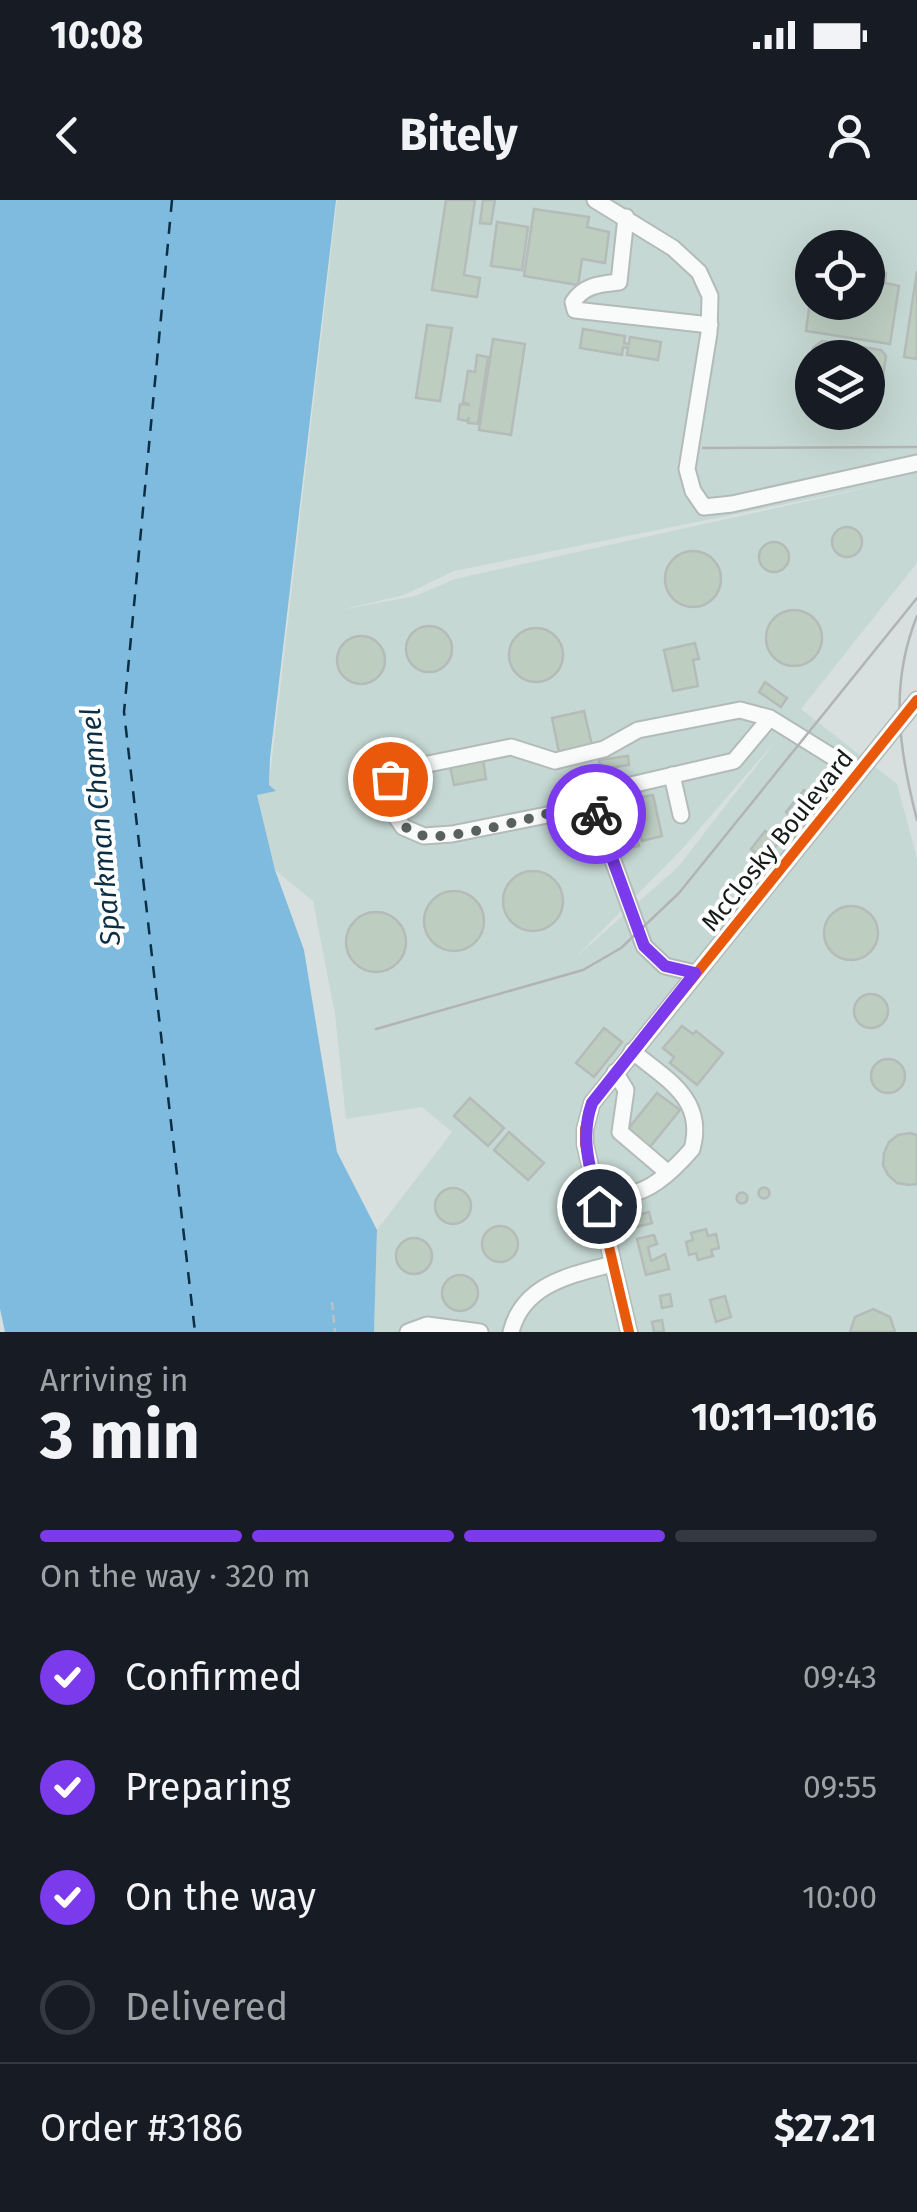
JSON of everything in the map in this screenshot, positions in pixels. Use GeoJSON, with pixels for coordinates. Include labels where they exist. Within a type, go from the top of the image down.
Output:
{"type":"FeatureCollection","features":[{"type":"Feature","properties":{"kind":"street"},"geometry":{"type":"LineString","coordinates":[[595,200],[674,248],[699,272],[710,296],[710,324],[687,469],[693,491],[704,506],[732,504],[917,464]]}},
{"type":"Feature","properties":{"kind":"street"},"geometry":{"type":"LineString","coordinates":[[626,217],[618,282],[579,292],[572,307],[710,324]]}},
{"type":"Feature","properties":{"kind":"street","name":"McClosky Boulevard"},"geometry":{"type":"LineString","coordinates":[[628,1332],[585,1144],[592,1103],[917,700]]}},
{"type":"Feature","properties":{"kind":"street"},"geometry":{"type":"LineString","coordinates":[[770,718],[734,761],[552,814],[424,836],[403,827],[393,812],[388,788],[399,770],[511,747],[555,761],[604,750],[638,730],[740,710],[770,718],[857,772]]}},
{"type":"Feature","properties":{"kind":"street"},"geometry":{"type":"LineString","coordinates":[[672,776],[681,815]]}},
{"type":"Feature","properties":{"kind":"street"},"geometry":{"type":"LineString","coordinates":[[591,800],[644,946],[665,966],[695,973]]}},
{"type":"Feature","properties":{"kind":"street"},"geometry":{"type":"LineString","coordinates":[[592,1178],[633,1192],[653,1184],[692,1148],[694,1110],[688,1098],[632,1051]]}},
{"type":"Feature","properties":{"kind":"street"},"geometry":{"type":"LineString","coordinates":[[615,1072],[626,1090],[620,1132],[667,1172]]}},
{"type":"Feature","properties":{"kind":"street"},"geometry":{"type":"LineString","coordinates":[[507,1332],[519,1314],[555,1279],[612,1264]]}},
{"type":"Feature","properties":{"kind":"street"},"geometry":{"type":"LineString","coordinates":[[614,1332],[620,1298]]}},
{"type":"Feature","properties":{"kind":"street"},"geometry":{"type":"LineString","coordinates":[[408,1332],[427,1325],[480,1332]]}},
{"type":"Feature","properties":{"kind":"path"},"geometry":{"type":"LineString","coordinates":[[332,1302],[335,1332]]}},
{"type":"Feature","properties":{"kind":"shaded area"},"geometry":{"type":"Polygon","coordinates":[[[337,200],[917,200],[917,563],[801,709],[897,784],[917,858],[917,1332],[374,1332],[377,1230],[452,1132],[422,1107],[346,1119],[335,1014],[313,901],[275,870],[257,795],[269,785],[337,200]],[[885,484],[454,571],[404,595],[340,610],[415,596],[455,579],[885,484]],[[778,738],[683,848],[576,957],[678,867],[778,738]]]}},
{"type":"Feature","properties":{"kind":"water","name":"Sparkman Channel"},"geometry":{"type":"Polygon","coordinates":[[[0,200],[336,200],[270,758],[269,785],[276,791],[257,795],[275,870],[304,950],[337,1152],[377,1230],[374,1332],[5,1332],[0,1309],[0,200]]]}},
{"type":"Feature","properties":{"kind":"building"},"geometry":{"type":"Polygon","coordinates":[[[446,200],[475,200],[464,275],[480,278],[477,297],[432,290],[446,200]]]}},
{"type":"Feature","properties":{"kind":"building"},"geometry":{"type":"Polygon","coordinates":[[[483,200],[495,200],[491,224],[480,223],[483,200]]]}},
{"type":"Feature","properties":{"kind":"building"},"geometry":{"type":"Polygon","coordinates":[[[534,209],[589,217],[587,227],[609,232],[605,263],[582,259],[578,285],[524,276],[534,209]]]}},
{"type":"Feature","properties":{"kind":"building"},"geometry":{"type":"Polygon","coordinates":[[[497,222],[528,227],[522,270],[491,266],[497,222]]]}},
{"type":"Feature","properties":{"kind":"building"},"geometry":{"type":"Polygon","coordinates":[[[917,271],[917,359],[904,357],[917,271]]]}},
{"type":"Feature","properties":{"kind":"building"},"geometry":{"type":"Polygon","coordinates":[[[885,283],[899,286],[890,344],[885,340],[806,331],[807,320],[885,320],[885,283]]]}},
{"type":"Feature","properties":{"kind":"building"},"geometry":{"type":"Polygon","coordinates":[[[427,325],[452,328],[440,401],[416,398],[427,325]]]}},
{"type":"Feature","properties":{"kind":"building"},"geometry":{"type":"Polygon","coordinates":[[[583,329],[625,336],[624,343],[629,344],[630,337],[661,342],[658,360],[627,355],[628,348],[623,347],[622,355],[580,348],[583,329]]]}},
{"type":"Feature","properties":{"kind":"building"},"geometry":{"type":"Polygon","coordinates":[[[493,339],[525,344],[511,435],[479,430],[493,339]]]}},
{"type":"Feature","properties":{"kind":"building"},"geometry":{"type":"Polygon","coordinates":[[[477,355],[488,357],[478,424],[468,423],[469,417],[467,421],[458,419],[460,404],[470,405],[463,402],[468,371],[475,372],[477,355]]]}},
{"type":"Feature","properties":{"kind":"building"},"geometry":{"type":"Polygon","coordinates":[[[847,527],[858,531],[862,542],[858,553],[847,557],[836,553],[832,542],[836,531],[847,527]]]}},
{"type":"Feature","properties":{"kind":"building"},"geometry":{"type":"Polygon","coordinates":[[[774,542],[785,546],[789,557],[785,568],[774,572],[763,568],[759,557],[763,546],[774,542]]]}},
{"type":"Feature","properties":{"kind":"building"},"geometry":{"type":"Polygon","coordinates":[[[693,551],[713,559],[721,579],[713,599],[693,607],[673,599],[665,579],[673,559],[693,551]]]}},
{"type":"Feature","properties":{"kind":"building"},"geometry":{"type":"Polygon","coordinates":[[[794,610],[814,618],[822,638],[814,658],[794,666],[774,658],[766,638],[774,618],[794,610]]]}},
{"type":"Feature","properties":{"kind":"building"},"geometry":{"type":"Polygon","coordinates":[[[429,626],[445,633],[452,649],[445,665],[429,672],[413,665],[406,649],[413,633],[429,626]]]}},
{"type":"Feature","properties":{"kind":"building"},"geometry":{"type":"Polygon","coordinates":[[[536,628],[555,636],[563,655],[555,674],[536,682],[517,674],[509,655],[517,636],[536,628]]]}},
{"type":"Feature","properties":{"kind":"building"},"geometry":{"type":"Polygon","coordinates":[[[361,636],[378,643],[385,660],[378,677],[361,684],[344,677],[337,660],[344,643],[361,636]]]}},
{"type":"Feature","properties":{"kind":"building"},"geometry":{"type":"Polygon","coordinates":[[[695,643],[699,659],[693,660],[698,686],[673,691],[664,650],[695,643]]]}},
{"type":"Feature","properties":{"kind":"building"},"geometry":{"type":"Polygon","coordinates":[[[765,682],[787,698],[781,707],[759,692],[765,682]]]}},
{"type":"Feature","properties":{"kind":"building"},"geometry":{"type":"Polygon","coordinates":[[[584,711],[592,745],[559,752],[552,718],[584,711]]]}},
{"type":"Feature","properties":{"kind":"building"},"geometry":{"type":"Polygon","coordinates":[[[628,756],[629,765],[601,769],[599,760],[628,756]]]}},
{"type":"Feature","properties":{"kind":"building"},"geometry":{"type":"Polygon","coordinates":[[[483,759],[486,779],[454,785],[450,766],[483,759]]]}},
{"type":"Feature","properties":{"kind":"building"},"geometry":{"type":"Polygon","coordinates":[[[804,790],[815,799],[797,821],[786,812],[804,790]]]}},
{"type":"Feature","properties":{"kind":"building"},"geometry":{"type":"Polygon","coordinates":[[[653,795],[662,836],[642,841],[633,799],[653,795]]]}},
{"type":"Feature","properties":{"kind":"building"},"geometry":{"type":"Polygon","coordinates":[[[765,831],[779,842],[765,860],[751,849],[765,831]]]}},
{"type":"Feature","properties":{"kind":"building"},"geometry":{"type":"Polygon","coordinates":[[[636,835],[639,846],[628,848],[625,837],[636,835]]]}},
{"type":"Feature","properties":{"kind":"building"},"geometry":{"type":"Polygon","coordinates":[[[533,871],[554,880],[563,901],[554,922],[533,931],[512,922],[503,901],[512,880],[533,871]]]}},
{"type":"Feature","properties":{"kind":"building"},"geometry":{"type":"Polygon","coordinates":[[[454,891],[475,900],[484,921],[475,942],[454,951],[433,942],[424,921],[433,900],[454,891]]]}},
{"type":"Feature","properties":{"kind":"building"},"geometry":{"type":"Polygon","coordinates":[[[851,906],[870,914],[878,933],[870,952],[851,960],[832,952],[824,933],[832,914],[851,906]]]}},
{"type":"Feature","properties":{"kind":"building"},"geometry":{"type":"Polygon","coordinates":[[[376,912],[397,921],[406,942],[397,963],[376,972],[355,963],[346,942],[355,921],[376,912]]]}},
{"type":"Feature","properties":{"kind":"building"},"geometry":{"type":"Polygon","coordinates":[[[871,994],[883,999],[888,1011],[883,1023],[871,1028],[859,1023],[854,1011],[859,999],[871,994]]]}},
{"type":"Feature","properties":{"kind":"building"},"geometry":{"type":"Polygon","coordinates":[[[682,1026],[693,1034],[696,1031],[723,1053],[697,1085],[670,1063],[674,1057],[663,1048],[682,1026]]]}},
{"type":"Feature","properties":{"kind":"building"},"geometry":{"type":"Polygon","coordinates":[[[604,1028],[622,1042],[594,1077],[576,1063],[604,1028]]]}},
{"type":"Feature","properties":{"kind":"building"},"geometry":{"type":"Polygon","coordinates":[[[888,1059],[900,1064],[905,1076],[900,1088],[888,1093],[876,1088],[871,1076],[876,1064],[888,1059]]]}},
{"type":"Feature","properties":{"kind":"building"},"geometry":{"type":"Polygon","coordinates":[[[657,1093],[680,1110],[650,1147],[628,1129],[657,1093]]]}},
{"type":"Feature","properties":{"kind":"building"},"geometry":{"type":"Polygon","coordinates":[[[470,1098],[504,1128],[488,1146],[454,1116],[470,1098]]]}},
{"type":"Feature","properties":{"kind":"building"},"geometry":{"type":"Polygon","coordinates":[[[509,1132],[544,1163],[528,1180],[494,1150],[509,1132]]]}},
{"type":"Feature","properties":{"kind":"building"},"geometry":{"type":"Polygon","coordinates":[[[910,1133],[917,1135],[917,1184],[909,1185],[897,1183],[883,1165],[889,1142],[910,1133]]]}},
{"type":"Feature","properties":{"kind":"building"},"geometry":{"type":"Polygon","coordinates":[[[764,1187],[770,1193],[764,1199],[758,1193],[764,1187]]]}},
{"type":"Feature","properties":{"kind":"building"},"geometry":{"type":"Polygon","coordinates":[[[453,1188],[466,1193],[471,1206],[466,1219],[453,1224],[440,1219],[435,1206],[440,1193],[453,1188]]]}},
{"type":"Feature","properties":{"kind":"building"},"geometry":{"type":"Polygon","coordinates":[[[742,1192],[748,1198],[742,1204],[736,1198],[742,1192]]]}},
{"type":"Feature","properties":{"kind":"building"},"geometry":{"type":"Polygon","coordinates":[[[649,1212],[652,1223],[633,1228],[630,1217],[649,1212]]]}},
{"type":"Feature","properties":{"kind":"building"},"geometry":{"type":"Polygon","coordinates":[[[500,1226],[513,1231],[518,1244],[513,1257],[500,1262],[487,1257],[482,1244],[487,1231],[500,1226]]]}},
{"type":"Feature","properties":{"kind":"building"},"geometry":{"type":"Polygon","coordinates":[[[706,1229],[708,1236],[716,1234],[719,1248],[711,1250],[713,1256],[698,1260],[696,1253],[689,1255],[686,1242],[693,1240],[691,1233],[706,1229]]]}},
{"type":"Feature","properties":{"kind":"building"},"geometry":{"type":"Polygon","coordinates":[[[654,1235],[657,1244],[648,1247],[651,1261],[665,1254],[669,1269],[646,1275],[637,1239],[654,1235]]]}},
{"type":"Feature","properties":{"kind":"building"},"geometry":{"type":"Polygon","coordinates":[[[414,1238],[427,1243],[432,1256],[427,1269],[414,1274],[401,1269],[396,1256],[401,1243],[414,1238]]]}},
{"type":"Feature","properties":{"kind":"building"},"geometry":{"type":"Polygon","coordinates":[[[460,1275],[473,1280],[478,1293],[473,1306],[460,1311],[447,1306],[442,1293],[447,1280],[460,1275]]]}},
{"type":"Feature","properties":{"kind":"building"},"geometry":{"type":"Polygon","coordinates":[[[670,1294],[672,1306],[662,1308],[660,1296],[670,1294]]]}},
{"type":"Feature","properties":{"kind":"building"},"geometry":{"type":"Polygon","coordinates":[[[725,1296],[731,1317],[716,1322],[710,1300],[725,1296]]]}},
{"type":"Feature","properties":{"kind":"building"},"geometry":{"type":"Polygon","coordinates":[[[873,1309],[890,1317],[895,1332],[850,1332],[855,1317],[873,1309]]]}},
{"type":"Feature","properties":{"kind":"building"},"geometry":{"type":"Polygon","coordinates":[[[662,1320],[664,1332],[654,1332],[652,1322],[662,1320]]]}},
{"type":"Feature","properties":{"kind":"ferry route"},"geometry":{"type":"LineString","coordinates":[[172,200],[124,712],[195,1332]]}},
{"type":"Feature","properties":{"kind":"railway"},"geometry":{"type":"LineString","coordinates":[[703,448],[917,447]]}},
{"type":"Feature","properties":{"kind":"railway"},"geometry":{"type":"LineString","coordinates":[[376,1029],[583,970],[621,948],[679,893],[917,598]]}},
{"type":"Feature","properties":{"kind":"railway"},"geometry":{"type":"LineString","coordinates":[[917,616],[908,642],[900,692],[905,768],[917,820]]}},
{"type":"Feature","properties":{"kind":"cycle path"},"geometry":{"type":"LineString","coordinates":[[629,1332],[585,1144],[592,1103],[917,700]]}},
{"type":"Feature","properties":{"kind":"way so far"},"geometry":{"type":"LineString","coordinates":[[390,779],[393,812],[403,827],[424,836],[552,814],[591,800],[596,814]]}},
{"type":"Feature","properties":{"kind":"route"},"geometry":{"type":"LineString","coordinates":[[596,814],[644,946],[665,966],[695,973],[592,1103],[585,1144],[599,1206]]}}]}
